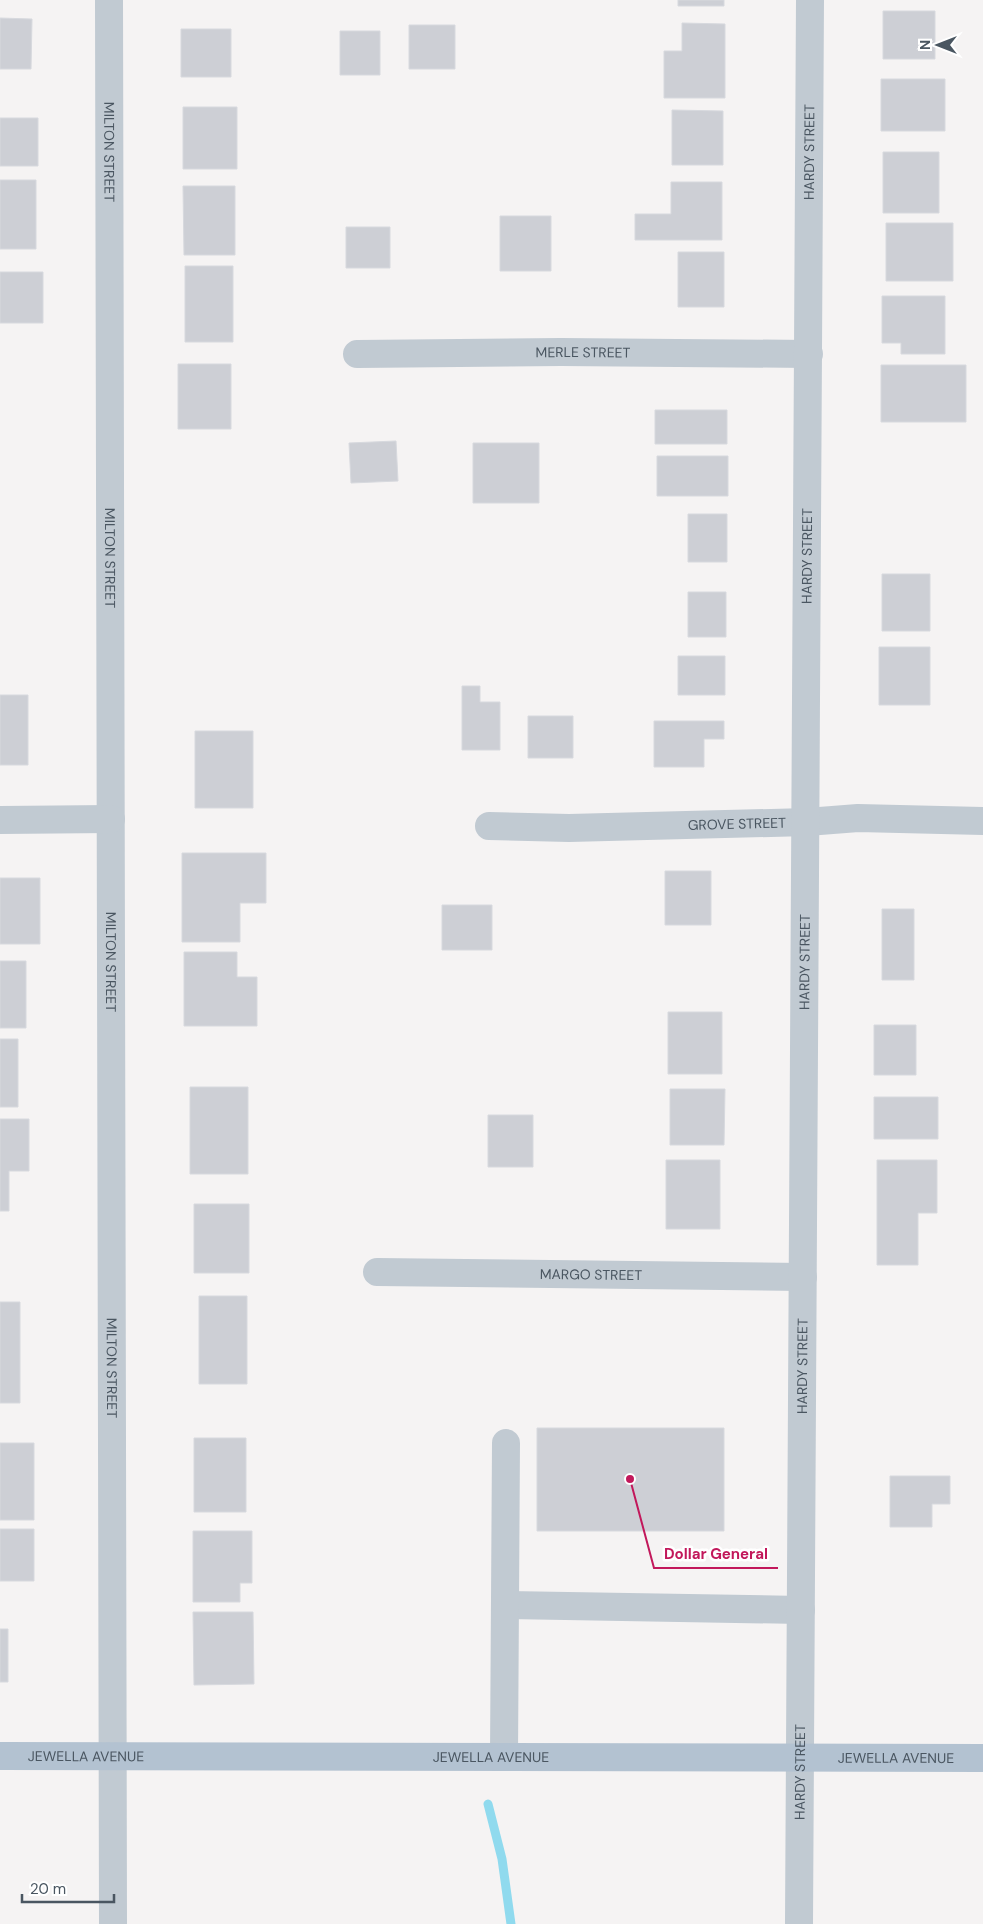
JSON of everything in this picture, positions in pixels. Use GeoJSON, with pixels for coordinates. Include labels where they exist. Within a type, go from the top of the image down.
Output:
{"type":"FeatureCollection","features":[{"type":"Feature","properties":{"kind":"main road","name":"JEWELLA AVENUE"},"geometry":{"type":"LineString","coordinates":[[0,1756],[983,1758]]}},
{"type":"Feature","properties":{"kind":"street","name":"MILTON STREET"},"geometry":{"type":"LineString","coordinates":[[109,0],[113,1924]]}},
{"type":"Feature","properties":{"kind":"street","name":"HARDY STREET"},"geometry":{"type":"LineString","coordinates":[[799,1924],[810,0]]}},
{"type":"Feature","properties":{"kind":"street","name":"MERLE STREET"},"geometry":{"type":"LineString","coordinates":[[357,354],[561,352],[809,354]]}},
{"type":"Feature","properties":{"kind":"street","name":"GROVE STREET"},"geometry":{"type":"LineString","coordinates":[[489,826],[569,828],[806,822],[858,818],[983,821]]}},
{"type":"Feature","properties":{"kind":"street"},"geometry":{"type":"LineString","coordinates":[[0,820],[111,820]]}},
{"type":"Feature","properties":{"kind":"street","name":"MARGO STREET"},"geometry":{"type":"LineString","coordinates":[[378,1272],[803,1277]]}},
{"type":"Feature","properties":{"kind":"street"},"geometry":{"type":"LineString","coordinates":[[504,1756],[506,1443]]}},
{"type":"Feature","properties":{"kind":"street"},"geometry":{"type":"LineString","coordinates":[[505,1605],[801,1610]]}},
{"type":"Feature","properties":{"kind":"building"},"geometry":{"type":"Polygon","coordinates":[[[678,0],[724,0],[724,6],[678,6],[678,0]]]}},
{"type":"Feature","properties":{"kind":"building"},"geometry":{"type":"Polygon","coordinates":[[[883,11],[935,11],[935,59],[883,59],[883,11]]]}},
{"type":"Feature","properties":{"kind":"building"},"geometry":{"type":"Polygon","coordinates":[[[0,18],[32,19],[31,69],[0,69],[0,18]]]}},
{"type":"Feature","properties":{"kind":"building"},"geometry":{"type":"Polygon","coordinates":[[[682,23],[725,24],[725,98],[664,98],[664,51],[682,51],[682,23]]]}},
{"type":"Feature","properties":{"kind":"building"},"geometry":{"type":"Polygon","coordinates":[[[409,25],[455,25],[455,69],[409,69],[409,25]]]}},
{"type":"Feature","properties":{"kind":"building"},"geometry":{"type":"Polygon","coordinates":[[[181,29],[231,29],[231,77],[181,77],[181,29]]]}},
{"type":"Feature","properties":{"kind":"building"},"geometry":{"type":"Polygon","coordinates":[[[340,31],[380,31],[380,75],[340,75],[340,31]]]}},
{"type":"Feature","properties":{"kind":"building"},"geometry":{"type":"Polygon","coordinates":[[[881,79],[945,79],[945,131],[881,131],[881,79]]]}},
{"type":"Feature","properties":{"kind":"building"},"geometry":{"type":"Polygon","coordinates":[[[183,107],[237,107],[237,169],[183,169],[183,107]]]}},
{"type":"Feature","properties":{"kind":"building"},"geometry":{"type":"Polygon","coordinates":[[[672,110],[723,111],[723,165],[672,165],[672,110]]]}},
{"type":"Feature","properties":{"kind":"building"},"geometry":{"type":"Polygon","coordinates":[[[0,118],[38,118],[38,166],[0,166],[0,118]]]}},
{"type":"Feature","properties":{"kind":"building"},"geometry":{"type":"Polygon","coordinates":[[[883,152],[939,152],[939,213],[883,213],[883,152]]]}},
{"type":"Feature","properties":{"kind":"building"},"geometry":{"type":"Polygon","coordinates":[[[0,180],[36,180],[36,249],[0,249],[0,180]]]}},
{"type":"Feature","properties":{"kind":"building"},"geometry":{"type":"Polygon","coordinates":[[[671,182],[722,182],[722,240],[635,240],[635,214],[671,214],[671,182]]]}},
{"type":"Feature","properties":{"kind":"building"},"geometry":{"type":"Polygon","coordinates":[[[183,186],[235,186],[235,255],[184,255],[183,186]]]}},
{"type":"Feature","properties":{"kind":"building"},"geometry":{"type":"Polygon","coordinates":[[[500,216],[551,216],[551,271],[500,271],[500,216]]]}},
{"type":"Feature","properties":{"kind":"building"},"geometry":{"type":"Polygon","coordinates":[[[886,223],[953,223],[953,281],[886,281],[886,223]]]}},
{"type":"Feature","properties":{"kind":"building"},"geometry":{"type":"Polygon","coordinates":[[[346,227],[390,227],[390,268],[346,268],[346,227]]]}},
{"type":"Feature","properties":{"kind":"building"},"geometry":{"type":"Polygon","coordinates":[[[678,252],[724,252],[724,307],[678,307],[678,252]]]}},
{"type":"Feature","properties":{"kind":"building"},"geometry":{"type":"Polygon","coordinates":[[[185,266],[233,266],[233,342],[185,342],[185,266]]]}},
{"type":"Feature","properties":{"kind":"building"},"geometry":{"type":"Polygon","coordinates":[[[0,272],[43,272],[43,323],[0,323],[0,272]]]}},
{"type":"Feature","properties":{"kind":"building"},"geometry":{"type":"Polygon","coordinates":[[[882,296],[945,296],[945,354],[901,354],[901,343],[882,343],[882,296]]]}},
{"type":"Feature","properties":{"kind":"building"},"geometry":{"type":"Polygon","coordinates":[[[178,364],[231,364],[231,429],[178,429],[178,364]]]}},
{"type":"Feature","properties":{"kind":"building"},"geometry":{"type":"Polygon","coordinates":[[[881,365],[966,365],[966,422],[881,422],[881,365]]]}},
{"type":"Feature","properties":{"kind":"building"},"geometry":{"type":"Polygon","coordinates":[[[655,410],[727,410],[727,444],[655,444],[655,410]]]}},
{"type":"Feature","properties":{"kind":"building"},"geometry":{"type":"Polygon","coordinates":[[[396,441],[398,481],[351,483],[349,443],[396,441]]]}},
{"type":"Feature","properties":{"kind":"building"},"geometry":{"type":"Polygon","coordinates":[[[473,443],[539,443],[539,503],[473,503],[473,443]]]}},
{"type":"Feature","properties":{"kind":"building"},"geometry":{"type":"Polygon","coordinates":[[[657,456],[728,456],[728,496],[657,496],[657,456]]]}},
{"type":"Feature","properties":{"kind":"building"},"geometry":{"type":"Polygon","coordinates":[[[688,514],[727,514],[727,562],[688,562],[688,514]]]}},
{"type":"Feature","properties":{"kind":"building"},"geometry":{"type":"Polygon","coordinates":[[[882,574],[930,574],[930,631],[882,631],[882,574]]]}},
{"type":"Feature","properties":{"kind":"building"},"geometry":{"type":"Polygon","coordinates":[[[688,592],[726,592],[726,637],[688,637],[688,592]]]}},
{"type":"Feature","properties":{"kind":"building"},"geometry":{"type":"Polygon","coordinates":[[[879,647],[930,647],[930,705],[879,705],[879,647]]]}},
{"type":"Feature","properties":{"kind":"building"},"geometry":{"type":"Polygon","coordinates":[[[678,656],[725,656],[725,695],[678,695],[678,656]]]}},
{"type":"Feature","properties":{"kind":"building"},"geometry":{"type":"Polygon","coordinates":[[[462,686],[480,686],[480,702],[500,702],[500,750],[462,750],[462,686]]]}},
{"type":"Feature","properties":{"kind":"building"},"geometry":{"type":"Polygon","coordinates":[[[0,695],[28,695],[28,765],[0,765],[0,695]]]}},
{"type":"Feature","properties":{"kind":"building"},"geometry":{"type":"Polygon","coordinates":[[[528,716],[573,716],[573,758],[528,758],[528,716]]]}},
{"type":"Feature","properties":{"kind":"building"},"geometry":{"type":"Polygon","coordinates":[[[654,721],[724,721],[724,739],[704,739],[704,767],[654,767],[654,721]]]}},
{"type":"Feature","properties":{"kind":"building"},"geometry":{"type":"Polygon","coordinates":[[[195,731],[253,731],[253,808],[195,808],[195,731]]]}},
{"type":"Feature","properties":{"kind":"building"},"geometry":{"type":"Polygon","coordinates":[[[182,853],[266,853],[266,903],[240,903],[240,942],[182,942],[182,853]]]}},
{"type":"Feature","properties":{"kind":"building"},"geometry":{"type":"Polygon","coordinates":[[[665,871],[711,871],[711,925],[665,925],[665,871]]]}},
{"type":"Feature","properties":{"kind":"building"},"geometry":{"type":"Polygon","coordinates":[[[0,878],[40,878],[40,944],[0,944],[0,878]]]}},
{"type":"Feature","properties":{"kind":"building"},"geometry":{"type":"Polygon","coordinates":[[[442,905],[492,905],[492,950],[442,950],[442,905]]]}},
{"type":"Feature","properties":{"kind":"building"},"geometry":{"type":"Polygon","coordinates":[[[882,909],[914,909],[914,980],[882,980],[882,909]]]}},
{"type":"Feature","properties":{"kind":"building"},"geometry":{"type":"Polygon","coordinates":[[[184,952],[237,952],[237,977],[257,977],[257,1026],[184,1026],[184,952]]]}},
{"type":"Feature","properties":{"kind":"building"},"geometry":{"type":"Polygon","coordinates":[[[0,961],[26,961],[26,1028],[0,1028],[0,961]]]}},
{"type":"Feature","properties":{"kind":"building"},"geometry":{"type":"Polygon","coordinates":[[[668,1012],[722,1012],[722,1074],[668,1074],[668,1012]]]}},
{"type":"Feature","properties":{"kind":"building"},"geometry":{"type":"Polygon","coordinates":[[[874,1025],[916,1025],[916,1075],[874,1075],[874,1025]]]}},
{"type":"Feature","properties":{"kind":"building"},"geometry":{"type":"Polygon","coordinates":[[[0,1039],[18,1039],[18,1107],[0,1107],[0,1039]]]}},
{"type":"Feature","properties":{"kind":"building"},"geometry":{"type":"Polygon","coordinates":[[[190,1087],[248,1087],[248,1174],[190,1174],[190,1087]]]}},
{"type":"Feature","properties":{"kind":"building"},"geometry":{"type":"Polygon","coordinates":[[[670,1089],[725,1089],[724,1145],[670,1145],[670,1089]]]}},
{"type":"Feature","properties":{"kind":"building"},"geometry":{"type":"Polygon","coordinates":[[[874,1097],[938,1097],[938,1139],[874,1139],[874,1097]]]}},
{"type":"Feature","properties":{"kind":"building"},"geometry":{"type":"Polygon","coordinates":[[[488,1115],[533,1115],[533,1167],[488,1167],[488,1115]]]}},
{"type":"Feature","properties":{"kind":"building"},"geometry":{"type":"Polygon","coordinates":[[[0,1119],[29,1119],[29,1171],[9,1171],[9,1211],[0,1211],[0,1119]]]}},
{"type":"Feature","properties":{"kind":"building"},"geometry":{"type":"Polygon","coordinates":[[[666,1160],[720,1160],[720,1229],[666,1229],[666,1160]]]}},
{"type":"Feature","properties":{"kind":"building"},"geometry":{"type":"Polygon","coordinates":[[[877,1160],[937,1160],[937,1213],[918,1213],[918,1265],[877,1265],[877,1160]]]}},
{"type":"Feature","properties":{"kind":"building"},"geometry":{"type":"Polygon","coordinates":[[[194,1204],[249,1204],[249,1273],[194,1273],[194,1204]]]}},
{"type":"Feature","properties":{"kind":"building"},"geometry":{"type":"Polygon","coordinates":[[[199,1296],[247,1296],[247,1384],[199,1384],[199,1296]]]}},
{"type":"Feature","properties":{"kind":"building"},"geometry":{"type":"Polygon","coordinates":[[[0,1302],[20,1302],[20,1403],[0,1403],[0,1302]]]}},
{"type":"Feature","properties":{"kind":"building"},"geometry":{"type":"Polygon","coordinates":[[[537,1428],[724,1428],[724,1531],[537,1531],[537,1428]]]}},
{"type":"Feature","properties":{"kind":"building"},"geometry":{"type":"Polygon","coordinates":[[[194,1438],[246,1438],[246,1512],[194,1512],[194,1438]]]}},
{"type":"Feature","properties":{"kind":"building"},"geometry":{"type":"Polygon","coordinates":[[[0,1443],[34,1443],[34,1520],[0,1520],[0,1443]]]}},
{"type":"Feature","properties":{"kind":"building"},"geometry":{"type":"Polygon","coordinates":[[[890,1476],[950,1476],[950,1504],[932,1504],[932,1527],[890,1527],[890,1476]]]}},
{"type":"Feature","properties":{"kind":"building"},"geometry":{"type":"Polygon","coordinates":[[[0,1529],[34,1529],[34,1581],[0,1581],[0,1529]]]}},
{"type":"Feature","properties":{"kind":"building"},"geometry":{"type":"Polygon","coordinates":[[[193,1531],[252,1531],[252,1583],[240,1583],[240,1602],[193,1602],[193,1531]]]}},
{"type":"Feature","properties":{"kind":"building"},"geometry":{"type":"Polygon","coordinates":[[[193,1612],[253,1612],[254,1684],[194,1685],[193,1612]]]}},
{"type":"Feature","properties":{"kind":"building"},"geometry":{"type":"Polygon","coordinates":[[[0,1629],[8,1629],[8,1682],[0,1682],[0,1629]]]}},
{"type":"Feature","properties":{"kind":"waterway"},"geometry":{"type":"LineString","coordinates":[[488,1804],[502,1859],[511,1924]]}},
{"type":"Feature","properties":{"kind":"place","name":"Dollar General"},"geometry":{"type":"Point","coordinates":[630,1479]}}]}
